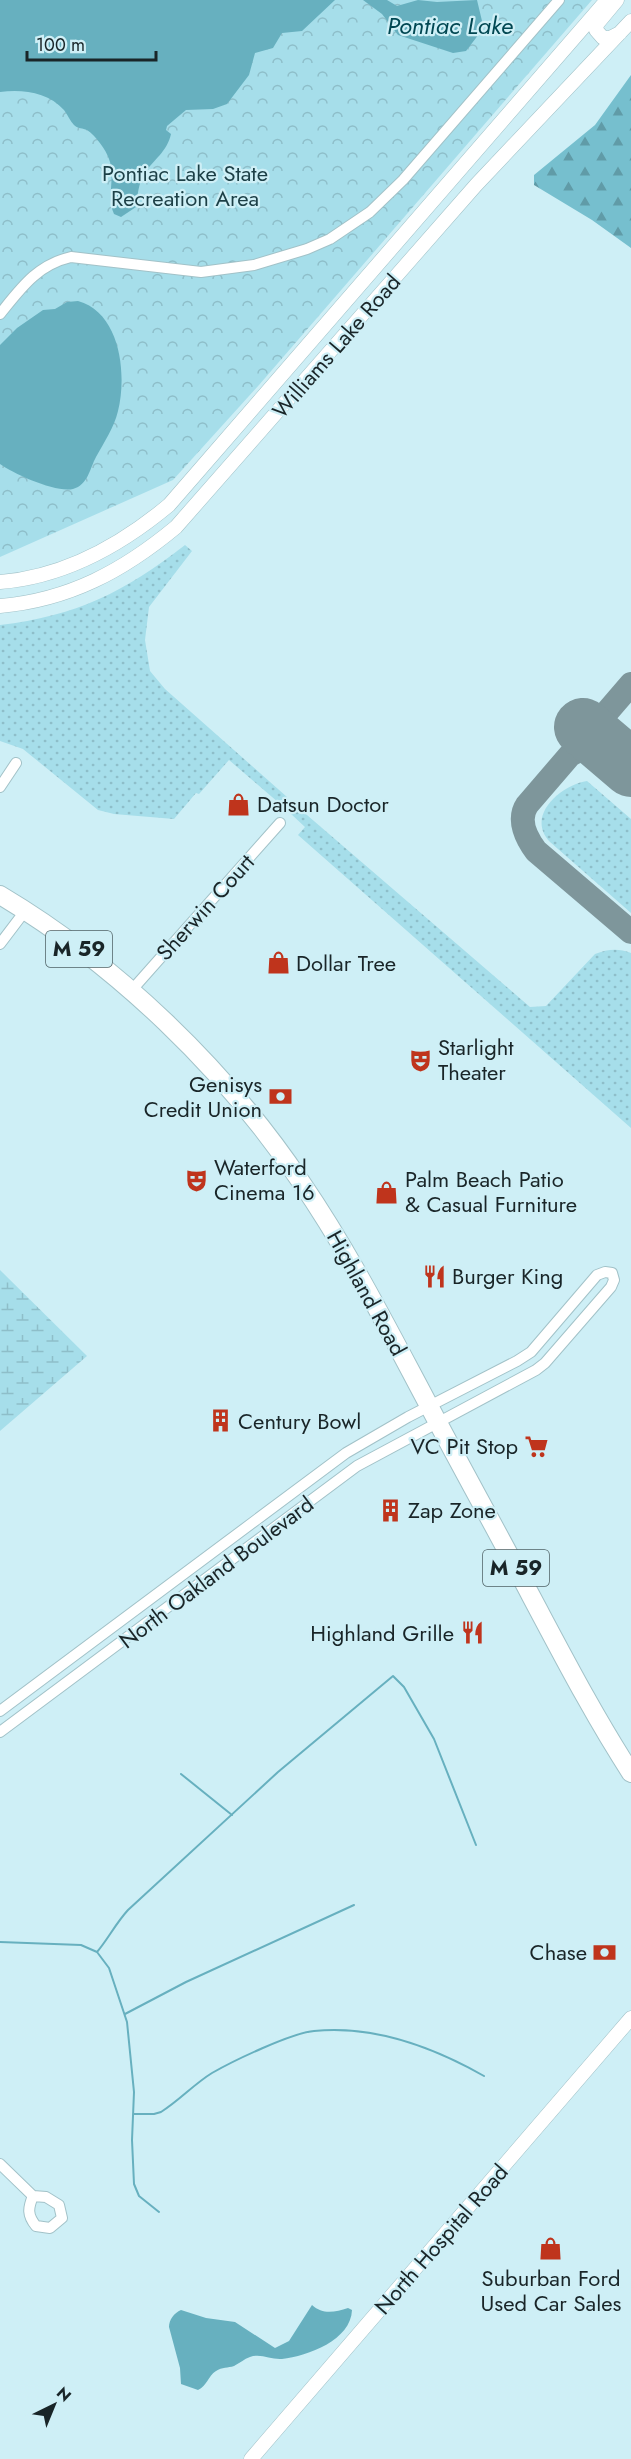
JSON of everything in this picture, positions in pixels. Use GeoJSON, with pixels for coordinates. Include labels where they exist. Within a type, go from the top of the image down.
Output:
{"type":"FeatureCollection","features":[{"type":"Feature","properties":{"kind":"highway","name":"Highland Road"},"geometry":{"type":"LineString","coordinates":[[0,895],[88,956],[131,991],[180,1037],[224,1083],[300,1180],[365,1284],[571,1674],[631,1773]]}},
{"type":"Feature","properties":{"kind":"main road","name":"Williams Lake Road"},"geometry":{"type":"LineString","coordinates":[[0,582],[42,576],[75,563],[139,530],[169,504],[608,0]]}},
{"type":"Feature","properties":{"kind":"main road"},"geometry":{"type":"LineString","coordinates":[[617,0],[597,24],[596,30],[603,38],[610,38],[626,27]]}},
{"type":"Feature","properties":{"kind":"main road","name":"Williams Lake Road"},"geometry":{"type":"LineString","coordinates":[[0,606],[29,603],[74,590],[110,574],[145,553],[176,527],[476,185],[626,27]]}},
{"type":"Feature","properties":{"kind":"main road","name":"North Hospital Road"},"geometry":{"type":"LineString","coordinates":[[251,2459],[631,2018]]}},
{"type":"Feature","properties":{"kind":"street"},"geometry":{"type":"LineString","coordinates":[[0,314],[46,265],[71,257],[201,272],[254,265],[307,249],[330,239],[369,212],[403,180],[559,0]]}},
{"type":"Feature","properties":{"kind":"street"},"geometry":{"type":"LineString","coordinates":[[0,787],[16,763]]}},
{"type":"Feature","properties":{"kind":"street","name":"Sherwin Court"},"geometry":{"type":"LineString","coordinates":[[131,991],[280,823]]}},
{"type":"Feature","properties":{"kind":"street"},"geometry":{"type":"LineString","coordinates":[[0,944],[25,911]]}},
{"type":"Feature","properties":{"kind":"street","name":"North Oakland Boulevard"},"geometry":{"type":"LineString","coordinates":[[0,1711],[346,1453],[531,1352],[597,1275],[605,1272],[612,1273],[614,1280],[611,1287],[545,1363],[530,1374],[357,1466],[0,1732]]}},
{"type":"Feature","properties":{"kind":"street"},"geometry":{"type":"LineString","coordinates":[[0,2164],[33,2196]]}},
{"type":"Feature","properties":{"kind":"green space","name":"Pontiac Lake State Recreation Area"},"geometry":{"type":"Polygon","coordinates":[[[0,0],[592,0],[259,385],[173,480],[0,557],[0,0]]]}},
{"type":"Feature","properties":{"kind":"green space"},"geometry":{"type":"Polygon","coordinates":[[[631,75],[631,248],[592,220],[534,185],[534,175],[595,125],[631,75]]]}},
{"type":"Feature","properties":{"kind":"green space"},"geometry":{"type":"Polygon","coordinates":[[[185,545],[192,551],[149,607],[145,640],[150,671],[165,689],[287,797],[286,809],[229,760],[174,819],[114,814],[98,810],[23,749],[0,741],[0,625],[53,615],[98,599],[141,576],[185,545]]]}},
{"type":"Feature","properties":{"kind":"green space"},"geometry":{"type":"Polygon","coordinates":[[[587,781],[631,819],[631,913],[550,842],[543,832],[544,812],[549,803],[567,789],[587,781]]]}},
{"type":"Feature","properties":{"kind":"green space"},"geometry":{"type":"Polygon","coordinates":[[[300,809],[530,1007],[546,1006],[595,954],[613,950],[631,953],[631,1128],[298,835],[305,827],[291,814],[300,809]]]}},
{"type":"Feature","properties":{"kind":"green space"},"geometry":{"type":"Polygon","coordinates":[[[0,1270],[87,1356],[0,1431],[0,1270]]]}},
{"type":"Feature","properties":{"kind":"water","name":"Pontiac Lake"},"geometry":{"type":"Polygon","coordinates":[[[0,0],[335,0],[302,31],[282,33],[273,48],[255,53],[249,75],[227,104],[213,109],[186,110],[167,126],[166,130],[171,134],[169,140],[142,177],[136,207],[121,217],[114,214],[112,207],[112,173],[109,159],[94,136],[87,130],[74,125],[64,110],[50,99],[34,93],[0,92],[0,0]]]}},
{"type":"Feature","properties":{"kind":"water","name":"Pontiac Lake"},"geometry":{"type":"Polygon","coordinates":[[[363,0],[387,0],[397,6],[418,0],[437,2],[477,0],[482,21],[479,34],[466,51],[453,53],[398,35],[382,14],[363,0]]]}},
{"type":"Feature","properties":{"kind":"water"},"geometry":{"type":"Polygon","coordinates":[[[78,301],[92,308],[104,318],[112,332],[121,364],[121,396],[114,423],[88,476],[78,487],[66,489],[35,482],[0,464],[0,345],[17,328],[43,310],[55,309],[67,302],[78,301]]]}},
{"type":"Feature","properties":{"kind":"water"},"geometry":{"type":"Polygon","coordinates":[[[312,2305],[325,2311],[348,2308],[352,2310],[350,2321],[344,2330],[326,2345],[304,2354],[282,2359],[250,2357],[234,2366],[216,2371],[198,2390],[181,2384],[180,2368],[169,2327],[171,2319],[178,2311],[235,2322],[275,2348],[289,2341],[312,2305]]]}},
{"type":"Feature","properties":{"kind":"waterway"},"geometry":{"type":"LineString","coordinates":[[97,1952],[128,1910],[278,1772],[393,1676],[404,1687],[434,1739],[476,1845]]}},
{"type":"Feature","properties":{"kind":"waterway"},"geometry":{"type":"LineString","coordinates":[[181,1774],[232,1815]]}},
{"type":"Feature","properties":{"kind":"waterway"},"geometry":{"type":"LineString","coordinates":[[125,2014],[186,1982],[354,1905]]}},
{"type":"Feature","properties":{"kind":"waterway"},"geometry":{"type":"LineString","coordinates":[[0,1942],[81,1945],[97,1952],[109,1968],[127,2022],[134,2092],[132,2140],[134,2184],[139,2196],[159,2212]]}},
{"type":"Feature","properties":{"kind":"waterway"},"geometry":{"type":"LineString","coordinates":[[133,2114],[161,2112],[205,2077],[221,2068],[277,2042],[314,2031],[358,2031],[402,2040],[444,2056],[484,2076]]}},
{"type":"Feature","properties":{"kind":"taxiway"},"geometry":{"type":"LineString","coordinates":[[631,684],[527,805],[523,817],[529,841],[536,851],[631,932]]}},
{"type":"Feature","properties":{"kind":"taxiway"},"geometry":{"type":"LineString","coordinates":[[570,755],[591,748],[612,752]]}},
{"type":"Feature","properties":{"kind":"runway"},"geometry":{"type":"LineString","coordinates":[[583,727],[631,768]]}},
{"type":"Feature","properties":{"kind":"place","name":"Datsun Doctor"},"geometry":{"type":"Point","coordinates":[239,804]}},
{"type":"Feature","properties":{"kind":"place","name":"Dollar Tree"},"geometry":{"type":"Point","coordinates":[278,963]}},
{"type":"Feature","properties":{"kind":"place","name":"Starlight Theater"},"geometry":{"type":"Point","coordinates":[420,1060]}},
{"type":"Feature","properties":{"kind":"place","name":"Genisys Credit Union"},"geometry":{"type":"Point","coordinates":[280,1097]}},
{"type":"Feature","properties":{"kind":"place","name":"Waterford Cinema 16"},"geometry":{"type":"Point","coordinates":[196,1180]}},
{"type":"Feature","properties":{"kind":"place","name":"Palm Beach Patio & Casual Furniture"},"geometry":{"type":"Point","coordinates":[387,1192]}},
{"type":"Feature","properties":{"kind":"place","name":"Burger King"},"geometry":{"type":"Point","coordinates":[434,1276]}},
{"type":"Feature","properties":{"kind":"place","name":"Century Bowl"},"geometry":{"type":"Point","coordinates":[220,1421]}},
{"type":"Feature","properties":{"kind":"place","name":"VC Pit Stop"},"geometry":{"type":"Point","coordinates":[536,1446]}},
{"type":"Feature","properties":{"kind":"place","name":"Zap Zone"},"geometry":{"type":"Point","coordinates":[390,1510]}},
{"type":"Feature","properties":{"kind":"place","name":"Highland Grille"},"geometry":{"type":"Point","coordinates":[472,1633]}},
{"type":"Feature","properties":{"kind":"place","name":"Chase"},"geometry":{"type":"Point","coordinates":[605,1952]}},
{"type":"Feature","properties":{"kind":"place","name":"Suburban Ford Used Car Sales"},"geometry":{"type":"Point","coordinates":[551,2249]}}]}
